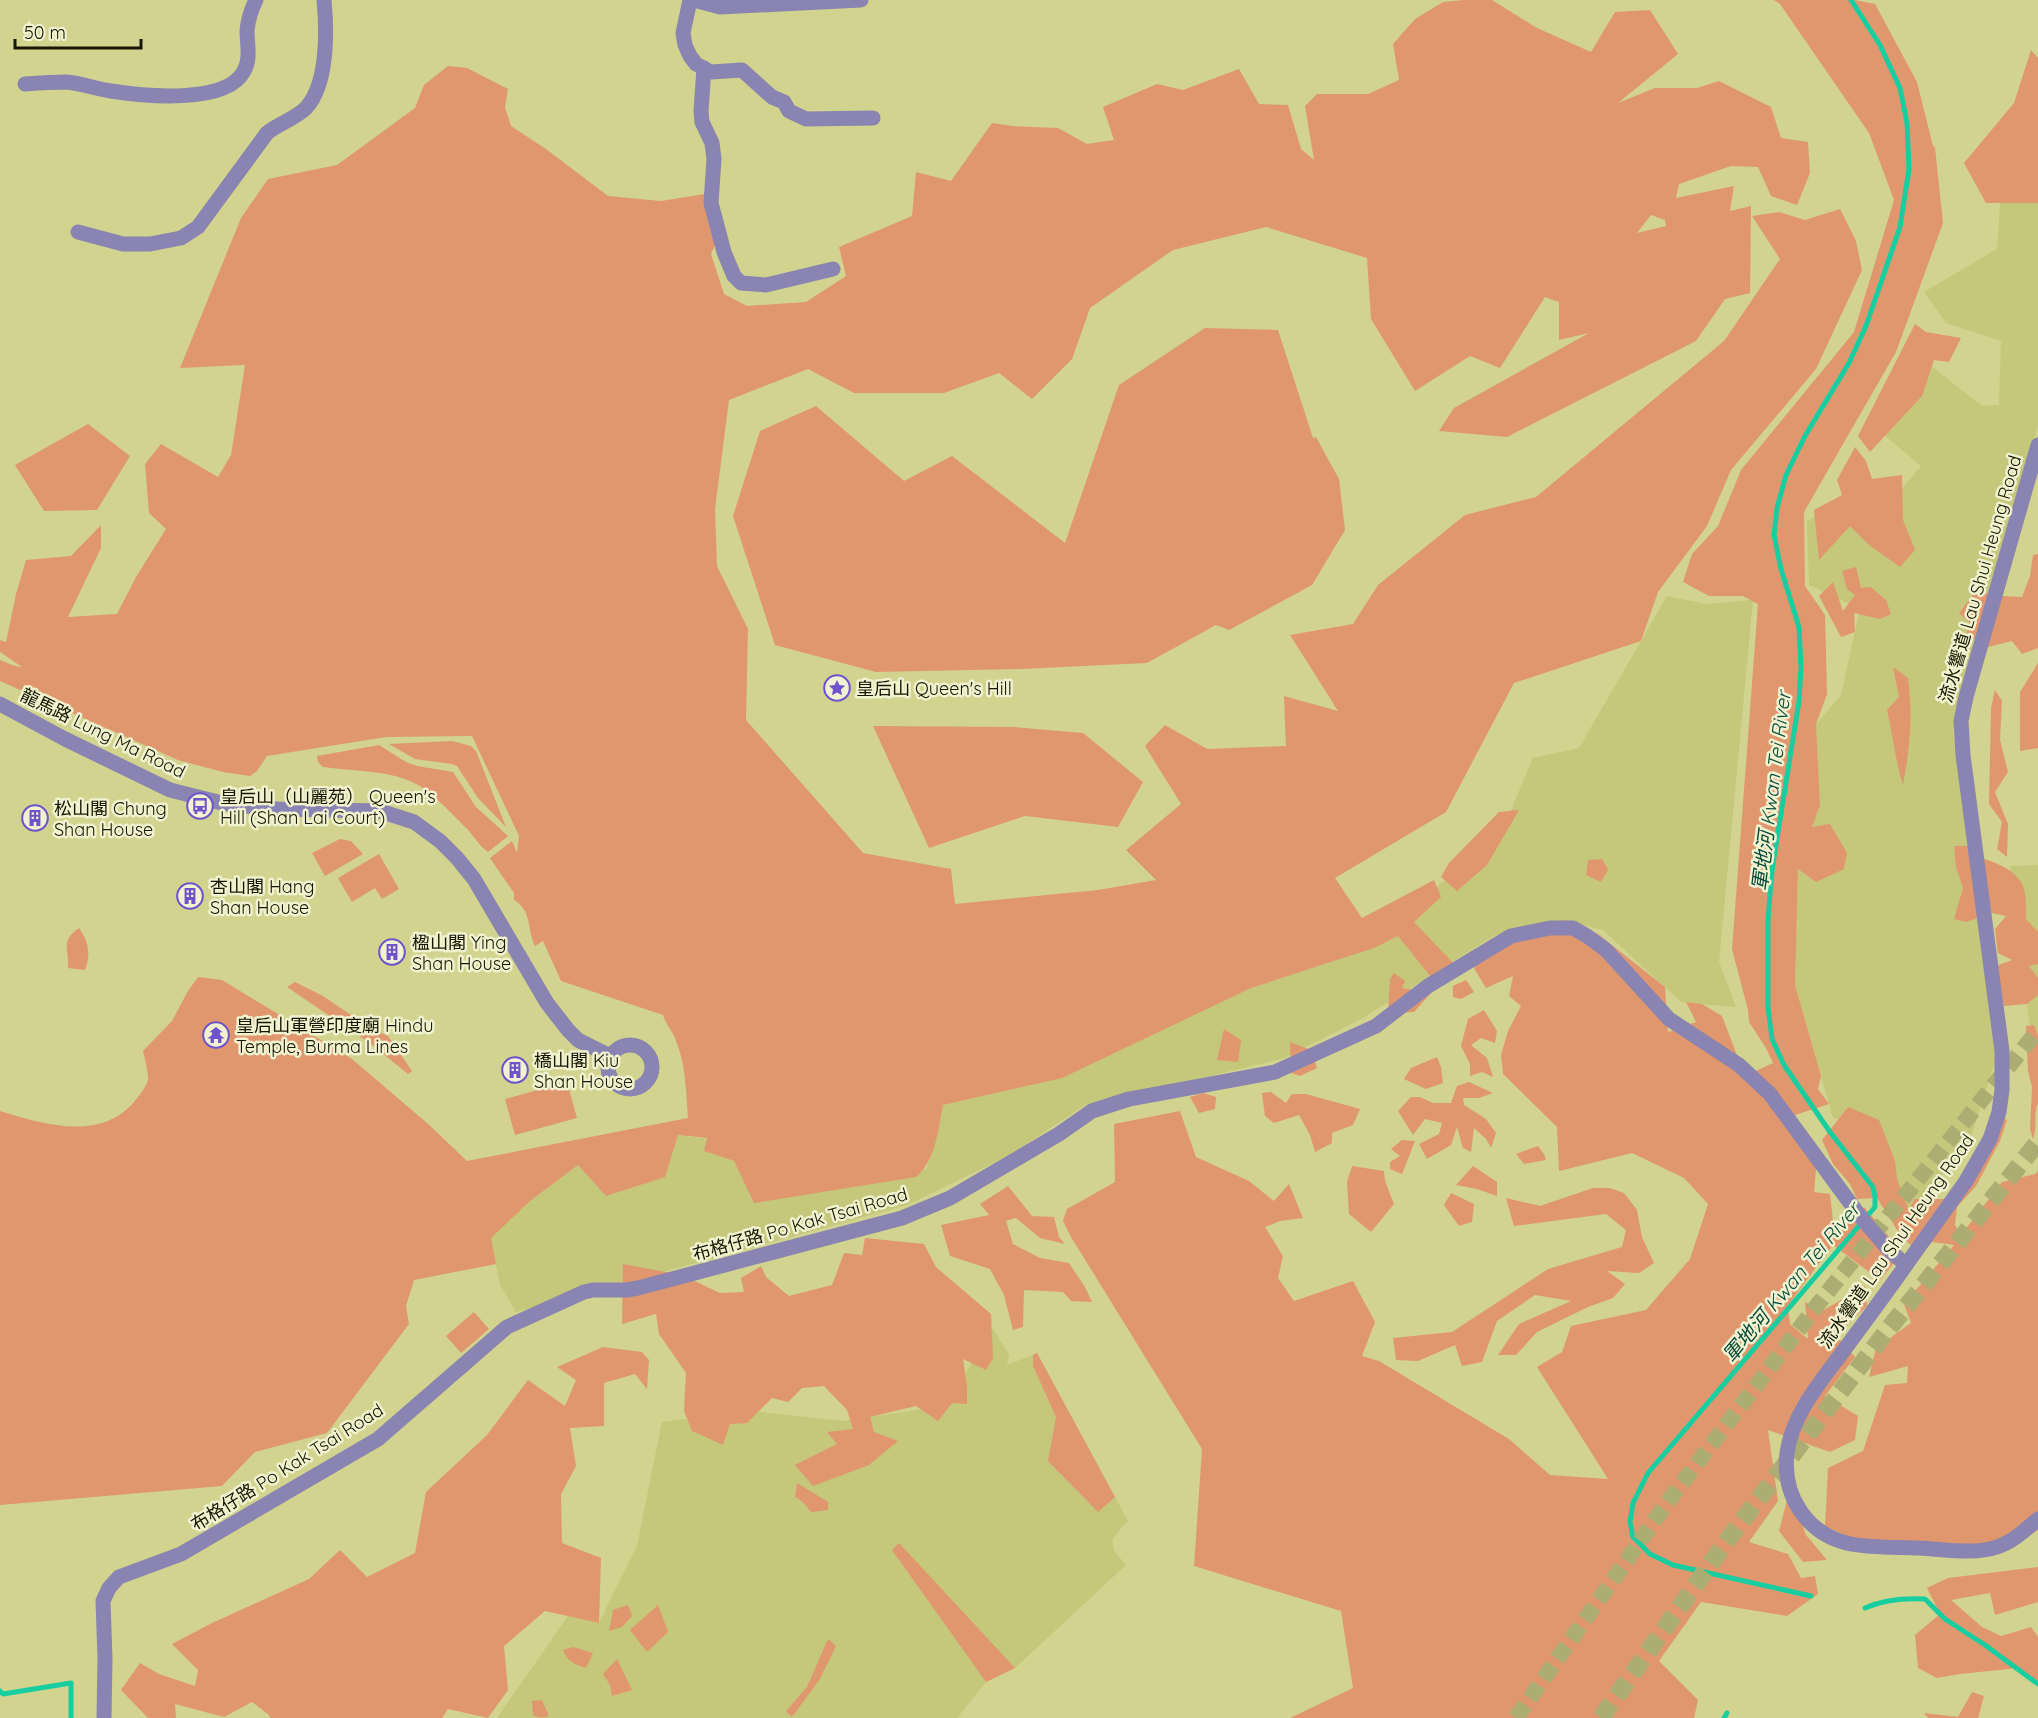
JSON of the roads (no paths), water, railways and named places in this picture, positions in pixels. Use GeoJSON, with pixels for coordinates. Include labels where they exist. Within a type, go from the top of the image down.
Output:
{"type":"FeatureCollection","features":[{"type":"Feature","properties":{"kind":"street"},"geometry":{"type":"LineString","coordinates":[[24,84],[67,82],[110,91],[167,96],[198,94],[228,87],[236,82],[248,61],[250,12],[256,0]]}},
{"type":"Feature","properties":{"kind":"street"},"geometry":{"type":"LineString","coordinates":[[78,232],[123,244],[150,244],[181,238],[198,227],[267,133],[292,119],[316,94],[326,51],[324,0]]}},
{"type":"Feature","properties":{"kind":"street"},"geometry":{"type":"LineString","coordinates":[[861,0],[720,7],[692,0],[684,22],[685,45],[696,64],[711,72],[742,70],[772,97],[784,102],[789,111],[806,119],[873,118]]}},
{"type":"Feature","properties":{"kind":"street"},"geometry":{"type":"LineString","coordinates":[[704,68],[702,122],[712,143],[714,159],[711,203],[724,252],[734,276],[741,283],[766,285],[832,269]]}},
{"type":"Feature","properties":{"kind":"street","name":"流水響道 Lau Shui Heung Road"},"geometry":{"type":"LineString","coordinates":[[2038,445],[1962,712],[1963,755],[2002,1051],[2001,1101],[1993,1132],[1980,1159],[1829,1371],[1796,1422],[1789,1442],[1786,1468],[1790,1491],[1804,1517],[1820,1531],[1842,1542],[1858,1545],[1959,1550],[1990,1549],[2008,1542],[2038,1519]]}},
{"type":"Feature","properties":{"kind":"street","name":"龍馬路 Lung Ma Road"},"geometry":{"type":"LineString","coordinates":[[0,704],[65,739],[170,790],[220,803],[277,809],[380,811],[414,822],[440,841],[474,879],[547,1003],[568,1030],[578,1040],[610,1056]]}},
{"type":"Feature","properties":{"kind":"street","name":"布格仔路 Po Kak Tsai Road"},"geometry":{"type":"LineString","coordinates":[[104,1718],[105,1658],[102,1611],[105,1594],[113,1582],[125,1574],[182,1554],[378,1439],[507,1327],[593,1290],[618,1291],[638,1288],[902,1218],[950,1198],[1092,1112],[1129,1099],[1275,1072],[1346,1040],[1376,1026],[1428,986],[1510,936],[1550,928],[1573,928],[1606,950],[1669,1019],[1739,1065],[1770,1094],[1863,1220],[1888,1249],[1906,1265]]}},
{"type":"Feature","properties":{"kind":"waterway","name":"軍地河 Kwan Tei River"},"geometry":{"type":"LineString","coordinates":[[1811,1596],[1673,1565],[1650,1554],[1633,1537],[1630,1522],[1633,1503],[1648,1473],[1875,1207],[1873,1187],[1830,1132],[1784,1065],[1772,1039],[1768,1007],[1768,919],[1772,870],[1799,701],[1801,667],[1799,627],[1781,569],[1774,535],[1777,508],[1786,475],[1805,436],[1849,363],[1866,326],[1900,227],[1909,169],[1907,123],[1900,88],[1880,45],[1851,0]]}},
{"type":"Feature","properties":{"kind":"waterway","name":"軍地河 Kwan Tei River"},"geometry":{"type":"LineString","coordinates":[[1865,1608],[1894,1600],[1925,1599],[1945,1619],[2038,1684]]}},
{"type":"Feature","properties":{"kind":"waterway"},"geometry":{"type":"LineString","coordinates":[[0,1691],[3,1694],[71,1683],[71,1718]]}},
{"type":"Feature","properties":{"kind":"waterway"},"geometry":{"type":"LineString","coordinates":[[1724,1718],[1727,1713]]}},
{"type":"Feature","properties":{"kind":"tunnel"},"geometry":{"type":"LineString","coordinates":[[1516,1718],[1664,1507],[1818,1304],[2038,1030]]}},
{"type":"Feature","properties":{"kind":"tunnel"},"geometry":{"type":"LineString","coordinates":[[1601,1718],[1729,1538],[1886,1332],[2038,1142]]}},
{"type":"Feature","properties":{"kind":"place","name":"皇后山 Queen's Hill"},"geometry":{"type":"Point","coordinates":[837,688]}},
{"type":"Feature","properties":{"kind":"place","name":"皇后山（山麗苑） Queen's Hill (Shan Lai Court)"},"geometry":{"type":"Point","coordinates":[200,806]}},
{"type":"Feature","properties":{"kind":"place","name":"松山閣 Chung Shan House"},"geometry":{"type":"Point","coordinates":[35,818]}},
{"type":"Feature","properties":{"kind":"place","name":"杏山閣 Hang Shan House"},"geometry":{"type":"Point","coordinates":[190,896]}},
{"type":"Feature","properties":{"kind":"place","name":"楹山閣 Ying Shan House"},"geometry":{"type":"Point","coordinates":[392,952]}},
{"type":"Feature","properties":{"kind":"place","name":"皇后山軍營印度廟 Hindu Temple, Burma Lines"},"geometry":{"type":"Point","coordinates":[216,1035]}},
{"type":"Feature","properties":{"kind":"place","name":"橋山閣 Kiu Shan House"},"geometry":{"type":"Point","coordinates":[515,1070]}}]}
